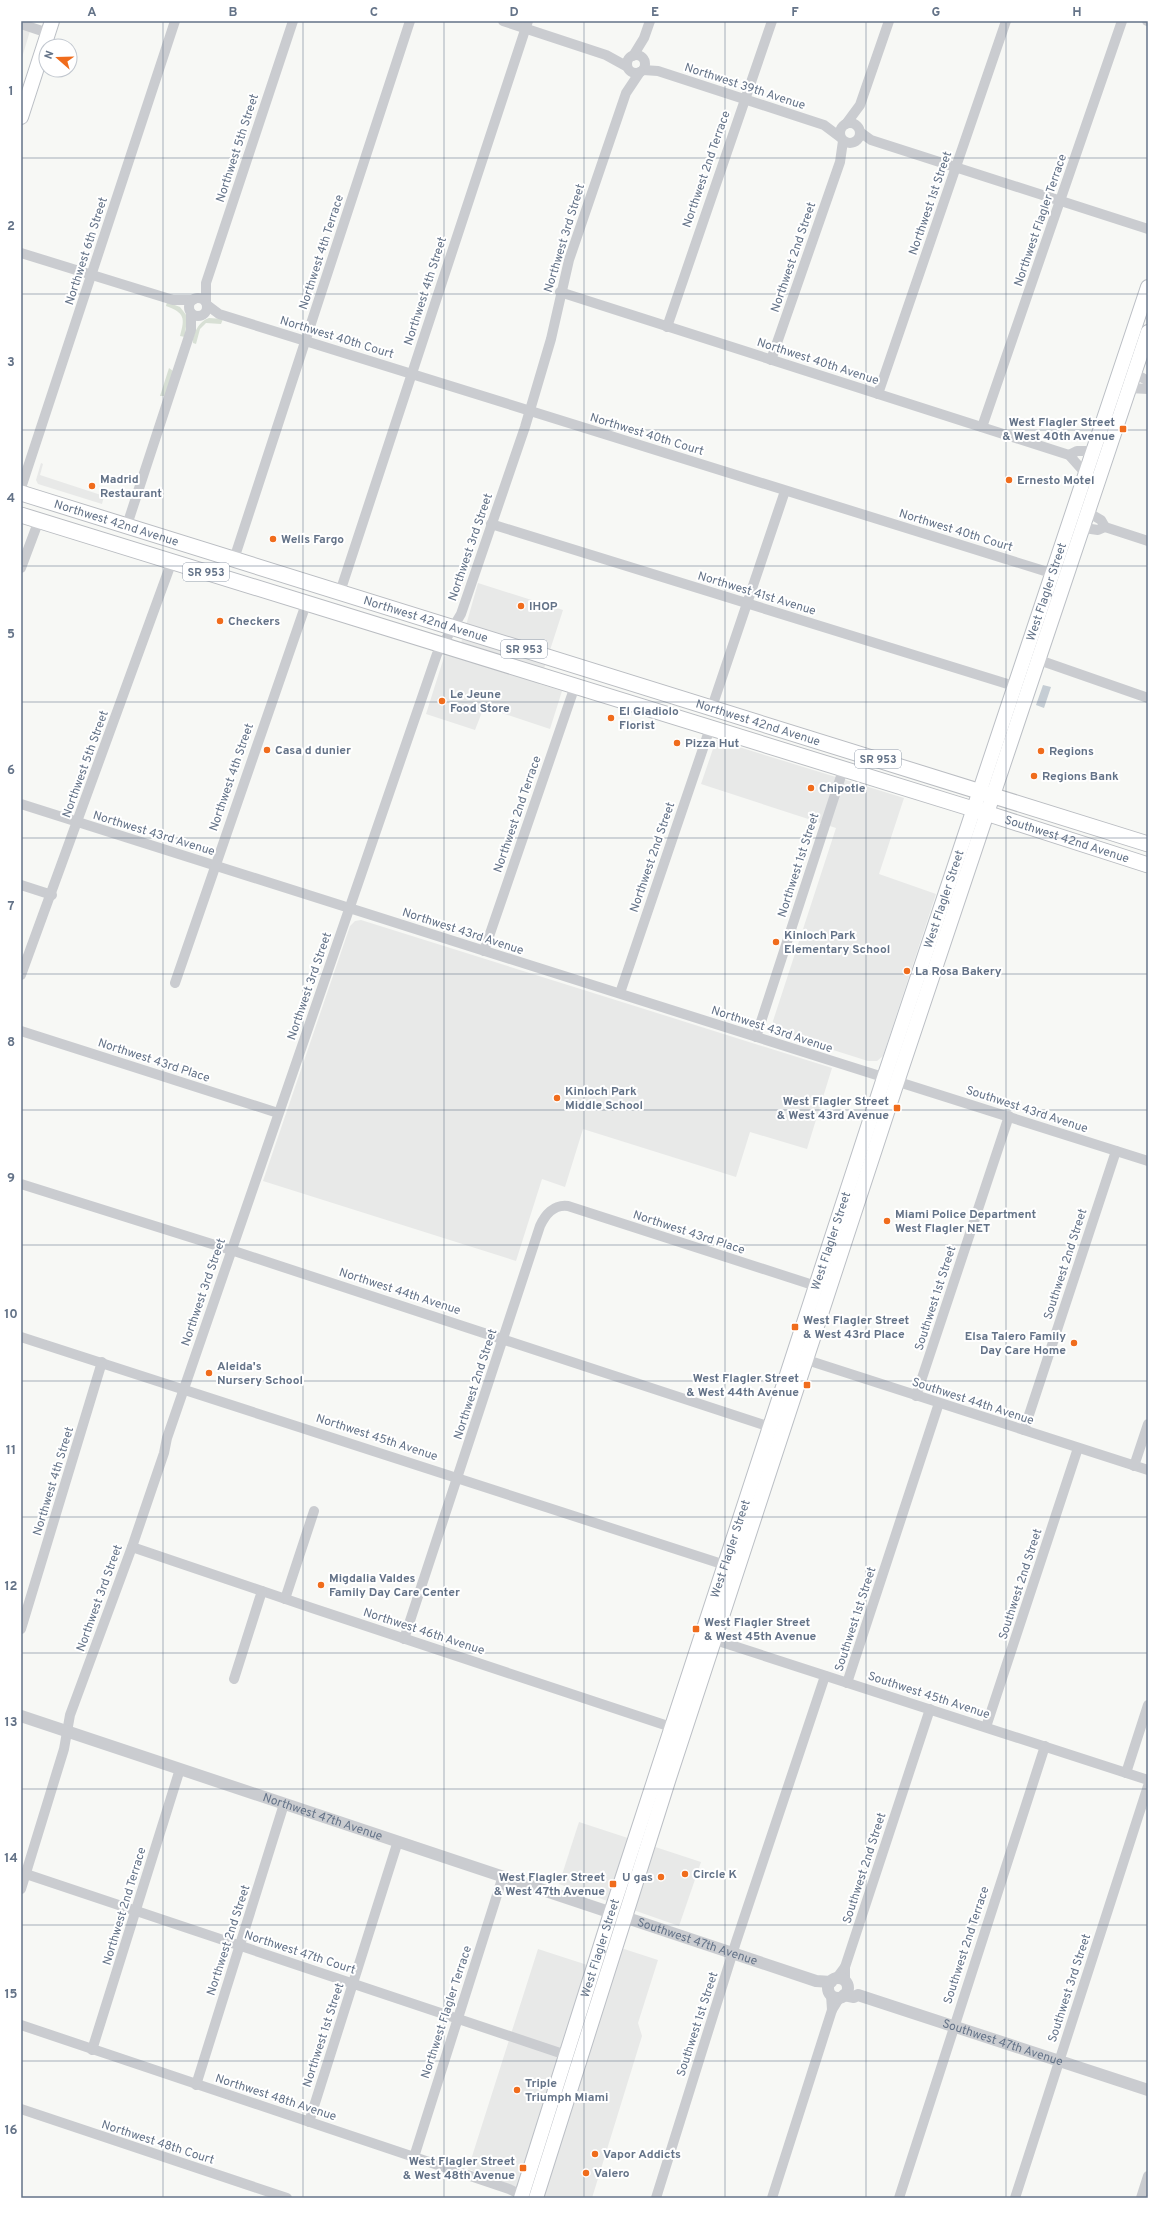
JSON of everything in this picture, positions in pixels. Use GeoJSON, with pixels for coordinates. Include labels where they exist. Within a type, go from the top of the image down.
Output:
{"type":"FeatureCollection","features":[{"type":"Feature","properties":{"kind":"main road"},"geometry":{"type":"LineString","coordinates":[[21,117],[50,27]]}},
{"type":"Feature","properties":{"kind":"main road","name":"West Flagler Street"},"geometry":{"type":"LineString","coordinates":[[708,1638],[725,1565],[795,1348],[884,1078],[985,793],[1014,686],[1053,574],[1148,287]]}},
{"type":"Feature","properties":{"kind":"main road","name":"West Flagler Street"},"geometry":{"type":"LineString","coordinates":[[985,793],[1039,660],[1148,332]]}},
{"type":"Feature","properties":{"kind":"main road","name":"Northwest 42nd Avenue"},"geometry":{"type":"LineString","coordinates":[[21,493],[745,717],[985,793]]}},
{"type":"Feature","properties":{"kind":"main road","name":"Northwest 42nd Avenue"},"geometry":{"type":"LineString","coordinates":[[21,515],[979,811]]}},
{"type":"Feature","properties":{"kind":"main road"},"geometry":{"type":"LineString","coordinates":[[85,534],[111,533],[127,526]]}},
{"type":"Feature","properties":{"kind":"main road"},"geometry":{"type":"LineString","coordinates":[[172,561],[179,555],[188,553],[216,553]]}},
{"type":"Feature","properties":{"kind":"main road"},"geometry":{"type":"LineString","coordinates":[[710,728],[724,720],[745,717]]}},
{"type":"Feature","properties":{"kind":"main road","name":"Southwest 42nd Avenue"},"geometry":{"type":"LineString","coordinates":[[985,793],[1148,844]]}},
{"type":"Feature","properties":{"kind":"main road","name":"West Flagler Street"},"geometry":{"type":"LineString","coordinates":[[527,2197],[566,2055],[611,1913],[678,1729],[708,1638],[776,1453],[898,1082],[979,811]]}},
{"type":"Feature","properties":{"kind":"main road","name":"Southwest 42nd Avenue"},"geometry":{"type":"LineString","coordinates":[[979,811],[1148,865]]}},
{"type":"Feature","properties":{"kind":"main road"},"geometry":{"type":"LineString","coordinates":[[770,1427],[776,1453]]}},
{"type":"Feature","properties":{"kind":"main road","name":"West Flagler Street"},"geometry":{"type":"LineString","coordinates":[[527,2197],[625,1918],[678,1729]]}},
{"type":"Feature","properties":{"kind":"street","name":"Northwest 6th Street"},"geometry":{"type":"LineString","coordinates":[[21,488],[175,21]]}},
{"type":"Feature","properties":{"kind":"street","name":"Northwest 5th Street"},"geometry":{"type":"LineString","coordinates":[[200,310],[206,283],[292,21]]}},
{"type":"Feature","properties":{"kind":"street","name":"Northwest 4th Terrace"},"geometry":{"type":"LineString","coordinates":[[234,559],[410,21]]}},
{"type":"Feature","properties":{"kind":"street"},"geometry":{"type":"LineString","coordinates":[[503,21],[526,25],[629,62],[640,56],[642,66],[634,73],[629,62]]}},
{"type":"Feature","properties":{"kind":"street","name":"Northwest 3rd Street"},"geometry":{"type":"LineString","coordinates":[[626,93],[629,62],[644,38],[650,21]]}},
{"type":"Feature","properties":{"kind":"street","name":"Northwest 2nd Terrace"},"geometry":{"type":"LineString","coordinates":[[667,327],[772,21]]}},
{"type":"Feature","properties":{"kind":"street","name":"Northwest 2nd Street"},"geometry":{"type":"LineString","coordinates":[[771,360],[840,162],[852,137],[860,105],[889,21]]}},
{"type":"Feature","properties":{"kind":"street","name":"Northwest 1st Street"},"geometry":{"type":"LineString","coordinates":[[878,394],[1006,21]]}},
{"type":"Feature","properties":{"kind":"street","name":"Northwest Flagler Terrace"},"geometry":{"type":"LineString","coordinates":[[982,427],[1122,21]]}},
{"type":"Feature","properties":{"kind":"street"},"geometry":{"type":"LineString","coordinates":[[21,24],[50,27]]}},
{"type":"Feature","properties":{"kind":"street","name":"Northwest 4th Street"},"geometry":{"type":"LineString","coordinates":[[340,592],[526,25]]}},
{"type":"Feature","properties":{"kind":"street","name":"Northwest 3rd Street"},"geometry":{"type":"LineString","coordinates":[[21,1889],[72,1709],[132,1546],[231,1250],[437,654],[454,627],[463,609],[530,411],[551,339],[560,292],[569,260],[626,93],[642,66],[644,38]]}},
{"type":"Feature","properties":{"kind":"street","name":"Northwest 39th Avenue"},"geometry":{"type":"LineString","coordinates":[[642,66],[824,125],[852,137]]}},
{"type":"Feature","properties":{"kind":"street","name":"Northwest 2nd Street"},"geometry":{"type":"LineString","coordinates":[[852,137],[840,130],[860,105]]}},
{"type":"Feature","properties":{"kind":"street"},"geometry":{"type":"LineString","coordinates":[[845,124],[855,124],[852,137],[871,140],[1148,229]]}},
{"type":"Feature","properties":{"kind":"street","name":"Northwest 39th Avenue"},"geometry":{"type":"LineString","coordinates":[[824,125],[845,124]]}},
{"type":"Feature","properties":{"kind":"street","name":"Northwest 40th Court"},"geometry":{"type":"LineString","coordinates":[[21,253],[173,300],[200,310],[219,314],[1067,578]]}},
{"type":"Feature","properties":{"kind":"street","name":"Northwest 5th Street"},"geometry":{"type":"LineString","coordinates":[[194,300],[206,283]]}},
{"type":"Feature","properties":{"kind":"street","name":"Northwest 40th Avenue"},"geometry":{"type":"LineString","coordinates":[[560,292],[1069,455],[1076,452],[1093,451]]}},
{"type":"Feature","properties":{"kind":"street","name":"Northwest 40th Court"},"geometry":{"type":"LineString","coordinates":[[173,300],[202,299],[200,310]]}},
{"type":"Feature","properties":{"kind":"street"},"geometry":{"type":"LineString","coordinates":[[127,526],[191,330],[200,310]]}},
{"type":"Feature","properties":{"kind":"street"},"geometry":{"type":"LineString","coordinates":[[1134,373],[1148,381]]}},
{"type":"Feature","properties":{"kind":"street"},"geometry":{"type":"LineString","coordinates":[[1129,388],[1148,389]]}},
{"type":"Feature","properties":{"kind":"street"},"geometry":{"type":"LineString","coordinates":[[1069,455],[1086,474]]}},
{"type":"Feature","properties":{"kind":"street"},"geometry":{"type":"LineString","coordinates":[[712,707],[785,491]]}},
{"type":"Feature","properties":{"kind":"street"},"geometry":{"type":"LineString","coordinates":[[1089,513],[1101,520],[1105,527]]}},
{"type":"Feature","properties":{"kind":"street"},"geometry":{"type":"LineString","coordinates":[[21,568],[39,520]]}},
{"type":"Feature","properties":{"kind":"street","name":"Northwest 41st Avenue"},"geometry":{"type":"LineString","coordinates":[[491,524],[1014,686]]}},
{"type":"Feature","properties":{"kind":"street"},"geometry":{"type":"LineString","coordinates":[[1084,528],[1098,530],[1105,527],[1148,541]]}},
{"type":"Feature","properties":{"kind":"street","name":"Northwest 5th Street"},"geometry":{"type":"LineString","coordinates":[[21,975],[52,895],[172,561]]}},
{"type":"Feature","properties":{"kind":"street","name":"Northwest 4th Street"},"geometry":{"type":"LineString","coordinates":[[175,983],[214,865],[306,604]]}},
{"type":"Feature","properties":{"kind":"street"},"geometry":{"type":"LineString","coordinates":[[1039,660],[1148,698]]}},
{"type":"Feature","properties":{"kind":"street","name":"Northwest 2nd Terrace"},"geometry":{"type":"LineString","coordinates":[[484,951],[575,686]]}},
{"type":"Feature","properties":{"kind":"street","name":"Northwest 2nd Street"},"geometry":{"type":"LineString","coordinates":[[620,993],[710,728]]}},
{"type":"Feature","properties":{"kind":"street","name":"Northwest 1st Street"},"geometry":{"type":"LineString","coordinates":[[756,1037],[843,770]]}},
{"type":"Feature","properties":{"kind":"street","name":"Northwest 43rd Avenue"},"geometry":{"type":"LineString","coordinates":[[21,804],[898,1082]]}},
{"type":"Feature","properties":{"kind":"street"},"geometry":{"type":"LineString","coordinates":[[21,885],[52,895]]}},
{"type":"Feature","properties":{"kind":"street","name":"Northwest 43rd Place"},"geometry":{"type":"LineString","coordinates":[[21,1031],[278,1113]]}},
{"type":"Feature","properties":{"kind":"street","name":"Southwest 43rd Avenue"},"geometry":{"type":"LineString","coordinates":[[898,1082],[1148,1161]]}},
{"type":"Feature","properties":{"kind":"street","name":"Southwest 1st Street"},"geometry":{"type":"LineString","coordinates":[[916,1396],[1009,1116]]}},
{"type":"Feature","properties":{"kind":"street","name":"Southwest 2nd Street"},"geometry":{"type":"LineString","coordinates":[[1024,1430],[1116,1151]]}},
{"type":"Feature","properties":{"kind":"street","name":"Northwest 44th Avenue"},"geometry":{"type":"LineString","coordinates":[[21,1184],[231,1250],[770,1427]]}},
{"type":"Feature","properties":{"kind":"street","name":"Northwest 43rd Place"},"geometry":{"type":"LineString","coordinates":[[554,1209],[568,1206],[816,1286]]}},
{"type":"Feature","properties":{"kind":"street","name":"Northwest 2nd Street"},"geometry":{"type":"LineString","coordinates":[[404,1639],[540,1226],[546,1215],[554,1209]]}},
{"type":"Feature","properties":{"kind":"street","name":"Northwest 45th Avenue"},"geometry":{"type":"LineString","coordinates":[[21,1336],[725,1565]]}},
{"type":"Feature","properties":{"kind":"street","name":"Southwest 44th Avenue"},"geometry":{"type":"LineString","coordinates":[[795,1348],[807,1360],[939,1404],[1148,1470]]}},
{"type":"Feature","properties":{"kind":"street","name":"Northwest 4th Street"},"geometry":{"type":"LineString","coordinates":[[21,1629],[102,1362]]}},
{"type":"Feature","properties":{"kind":"street","name":"Southwest 1st Street"},"geometry":{"type":"LineString","coordinates":[[847,1683],[939,1404]]}},
{"type":"Feature","properties":{"kind":"street"},"geometry":{"type":"LineString","coordinates":[[1134,1466],[1148,1424]]}},
{"type":"Feature","properties":{"kind":"street","name":"Southwest 2nd Street"},"geometry":{"type":"LineString","coordinates":[[986,1727],[1078,1448]]}},
{"type":"Feature","properties":{"kind":"street"},"geometry":{"type":"LineString","coordinates":[[285,1599],[314,1511]]}},
{"type":"Feature","properties":{"kind":"street","name":"Northwest 46th Avenue"},"geometry":{"type":"LineString","coordinates":[[132,1546],[404,1639],[678,1729]]}},
{"type":"Feature","properties":{"kind":"street"},"geometry":{"type":"LineString","coordinates":[[234,1679],[262,1591]]}},
{"type":"Feature","properties":{"kind":"street","name":"Southwest 45th Avenue"},"geometry":{"type":"LineString","coordinates":[[708,1638],[1148,1780]]}},
{"type":"Feature","properties":{"kind":"street","name":"Southwest 1st Street"},"geometry":{"type":"LineString","coordinates":[[656,2198],[733,1953],[825,1676]]}},
{"type":"Feature","properties":{"kind":"street"},"geometry":{"type":"LineString","coordinates":[[1126,1773],[1148,1705]]}},
{"type":"Feature","properties":{"kind":"street","name":"Southwest 2nd Street"},"geometry":{"type":"LineString","coordinates":[[772,2198],[838,1988],[930,1709]]}},
{"type":"Feature","properties":{"kind":"street","name":"Northwest 47th Avenue"},"geometry":{"type":"LineString","coordinates":[[21,1716],[625,1918]]}},
{"type":"Feature","properties":{"kind":"street","name":"Southwest 2nd Terrace"},"geometry":{"type":"LineString","coordinates":[[899,2198],[1045,1746]]}},
{"type":"Feature","properties":{"kind":"street","name":"Northwest 2nd Terrace"},"geometry":{"type":"LineString","coordinates":[[92,2050],[180,1769]]}},
{"type":"Feature","properties":{"kind":"street","name":"Southwest 3rd Street"},"geometry":{"type":"LineString","coordinates":[[1015,2198],[1148,1786]]}},
{"type":"Feature","properties":{"kind":"street","name":"Northwest 2nd Street"},"geometry":{"type":"LineString","coordinates":[[196,2085],[284,1804]]}},
{"type":"Feature","properties":{"kind":"street","name":"Northwest 1st Street"},"geometry":{"type":"LineString","coordinates":[[309,2122],[398,1841]]}},
{"type":"Feature","properties":{"kind":"street","name":"Northwest 47th Court"},"geometry":{"type":"LineString","coordinates":[[26,1874],[566,2055]]}},
{"type":"Feature","properties":{"kind":"street","name":"Northwest Flagler Terrace"},"geometry":{"type":"LineString","coordinates":[[414,2157],[503,1876]]}},
{"type":"Feature","properties":{"kind":"street","name":"Southwest 47th Avenue"},"geometry":{"type":"LineString","coordinates":[[625,1918],[838,1988],[854,1997],[858,1995],[1148,2090]]}},
{"type":"Feature","properties":{"kind":"street","name":"Northwest 48th Avenue"},"geometry":{"type":"LineString","coordinates":[[21,2025],[414,2157],[527,2197]]}},
{"type":"Feature","properties":{"kind":"street","name":"Northwest 48th Court"},"geometry":{"type":"LineString","coordinates":[[21,2110],[287,2198]]}},
{"type":"Feature","properties":{"kind":"street"},"geometry":{"type":"LineString","coordinates":[[1141,2198],[1148,2176]]}},
{"type":"Feature","properties":{"kind":"shaded area"},"geometry":{"type":"Polygon","coordinates":[[[21,21],[33,21],[21,61],[21,21]]]}},
{"type":"Feature","properties":{"kind":"shaded area"},"geometry":{"type":"Polygon","coordinates":[[[167,302],[180,307],[187,316],[185,337],[180,336],[183,325],[182,317],[177,311],[166,306],[167,302]]]}},
{"type":"Feature","properties":{"kind":"shaded area"},"geometry":{"type":"Polygon","coordinates":[[[209,318],[223,319],[221,324],[206,323],[200,329],[196,344],[193,343],[194,336],[199,325],[209,318]]]}},
{"type":"Feature","properties":{"kind":"shaded area"},"geometry":{"type":"Polygon","coordinates":[[[169,368],[173,371],[165,396],[160,396],[169,368]]]}},
{"type":"Feature","properties":{"kind":"shaded area"},"geometry":{"type":"Polygon","coordinates":[[[41,463],[43,464],[40,475],[104,496],[102,504],[38,484],[36,480],[41,463]]]}},
{"type":"Feature","properties":{"kind":"shaded area"},"geometry":{"type":"Polygon","coordinates":[[[478,583],[563,610],[539,684],[562,691],[550,729],[484,707],[475,730],[426,714],[445,654],[457,657],[478,583]]]}},
{"type":"Feature","properties":{"kind":"shaded area"},"geometry":{"type":"Polygon","coordinates":[[[1043,685],[1051,687],[1044,708],[1036,705],[1043,685]]]}},
{"type":"Feature","properties":{"kind":"shaded area"},"geometry":{"type":"Polygon","coordinates":[[[716,740],[904,798],[879,874],[936,894],[883,1056],[877,1061],[868,1061],[792,1037],[778,1032],[774,1027],[773,1021],[836,828],[701,784],[716,740]]]}},
{"type":"Feature","properties":{"kind":"shaded area","name":"Kinloch Park Middle School"},"geometry":{"type":"Polygon","coordinates":[[[361,920],[832,1068],[807,1149],[750,1132],[736,1177],[583,1129],[565,1187],[542,1179],[516,1261],[263,1181],[350,926],[355,921],[361,920]]]}},
{"type":"Feature","properties":{"kind":"shaded area"},"geometry":{"type":"Polygon","coordinates":[[[579,1822],[701,1862],[679,1926],[559,1884],[579,1822]]]}},
{"type":"Feature","properties":{"kind":"shaded area"},"geometry":{"type":"Polygon","coordinates":[[[621,1948],[658,1960],[638,2023],[642,2036],[592,2198],[546,2198],[468,2169],[538,1949],[612,1973],[621,1948]]]}},
{"type":"Feature","properties":{"kind":"place","name":"West Flagler Street & West 40th Avenue"},"geometry":{"type":"Point","coordinates":[1123,429]}},
{"type":"Feature","properties":{"kind":"place","name":"Ernesto Motel"},"geometry":{"type":"Point","coordinates":[1009,480]}},
{"type":"Feature","properties":{"kind":"place","name":"Madrid Restaurant"},"geometry":{"type":"Point","coordinates":[92,486]}},
{"type":"Feature","properties":{"kind":"place","name":"Wells Fargo"},"geometry":{"type":"Point","coordinates":[273,539]}},
{"type":"Feature","properties":{"kind":"place","name":"IHOP"},"geometry":{"type":"Point","coordinates":[521,606]}},
{"type":"Feature","properties":{"kind":"place","name":"Checkers"},"geometry":{"type":"Point","coordinates":[220,621]}},
{"type":"Feature","properties":{"kind":"place","name":"Le Jeune Food Store"},"geometry":{"type":"Point","coordinates":[442,701]}},
{"type":"Feature","properties":{"kind":"place","name":"El Gladiolo Florist"},"geometry":{"type":"Point","coordinates":[611,718]}},
{"type":"Feature","properties":{"kind":"place","name":"Pizza Hut"},"geometry":{"type":"Point","coordinates":[677,743]}},
{"type":"Feature","properties":{"kind":"place","name":"Casa d dunier"},"geometry":{"type":"Point","coordinates":[267,750]}},
{"type":"Feature","properties":{"kind":"place","name":"Regions"},"geometry":{"type":"Point","coordinates":[1041,751]}},
{"type":"Feature","properties":{"kind":"place","name":"Regions Bank"},"geometry":{"type":"Point","coordinates":[1034,776]}},
{"type":"Feature","properties":{"kind":"place","name":"Chipotle"},"geometry":{"type":"Point","coordinates":[811,788]}},
{"type":"Feature","properties":{"kind":"place","name":"Kinloch Park Elementary School"},"geometry":{"type":"Point","coordinates":[776,942]}},
{"type":"Feature","properties":{"kind":"place","name":"La Rosa Bakery"},"geometry":{"type":"Point","coordinates":[907,971]}},
{"type":"Feature","properties":{"kind":"place","name":"Kinloch Park Middle School"},"geometry":{"type":"Point","coordinates":[557,1098]}},
{"type":"Feature","properties":{"kind":"place","name":"West Flagler Street & West 43rd Avenue"},"geometry":{"type":"Point","coordinates":[897,1108]}},
{"type":"Feature","properties":{"kind":"place","name":"Miami Police Department West Flagler NET"},"geometry":{"type":"Point","coordinates":[887,1221]}},
{"type":"Feature","properties":{"kind":"place","name":"West Flagler Street & West 43rd Place"},"geometry":{"type":"Point","coordinates":[795,1327]}},
{"type":"Feature","properties":{"kind":"place","name":"Elsa Talero Family Day Care Home"},"geometry":{"type":"Point","coordinates":[1074,1343]}},
{"type":"Feature","properties":{"kind":"place","name":"Aleida's Nursery School"},"geometry":{"type":"Point","coordinates":[209,1373]}},
{"type":"Feature","properties":{"kind":"place","name":"West Flagler Street & West 44th Avenue"},"geometry":{"type":"Point","coordinates":[807,1385]}},
{"type":"Feature","properties":{"kind":"place","name":"Migdalia Valdes Family Day Care Center"},"geometry":{"type":"Point","coordinates":[321,1585]}},
{"type":"Feature","properties":{"kind":"place","name":"West Flagler Street & West 45th Avenue"},"geometry":{"type":"Point","coordinates":[696,1629]}},
{"type":"Feature","properties":{"kind":"place","name":"Circle K"},"geometry":{"type":"Point","coordinates":[685,1874]}},
{"type":"Feature","properties":{"kind":"place","name":"U gas"},"geometry":{"type":"Point","coordinates":[661,1877]}},
{"type":"Feature","properties":{"kind":"place","name":"West Flagler Street & West 47th Avenue"},"geometry":{"type":"Point","coordinates":[613,1884]}},
{"type":"Feature","properties":{"kind":"place","name":"Triple Triumph Miami"},"geometry":{"type":"Point","coordinates":[517,2090]}},
{"type":"Feature","properties":{"kind":"place","name":"Vapor Addicts"},"geometry":{"type":"Point","coordinates":[595,2154]}},
{"type":"Feature","properties":{"kind":"place","name":"West Flagler Street & West 48th Avenue"},"geometry":{"type":"Point","coordinates":[523,2168]}},
{"type":"Feature","properties":{"kind":"place","name":"Valero"},"geometry":{"type":"Point","coordinates":[586,2173]}}]}
